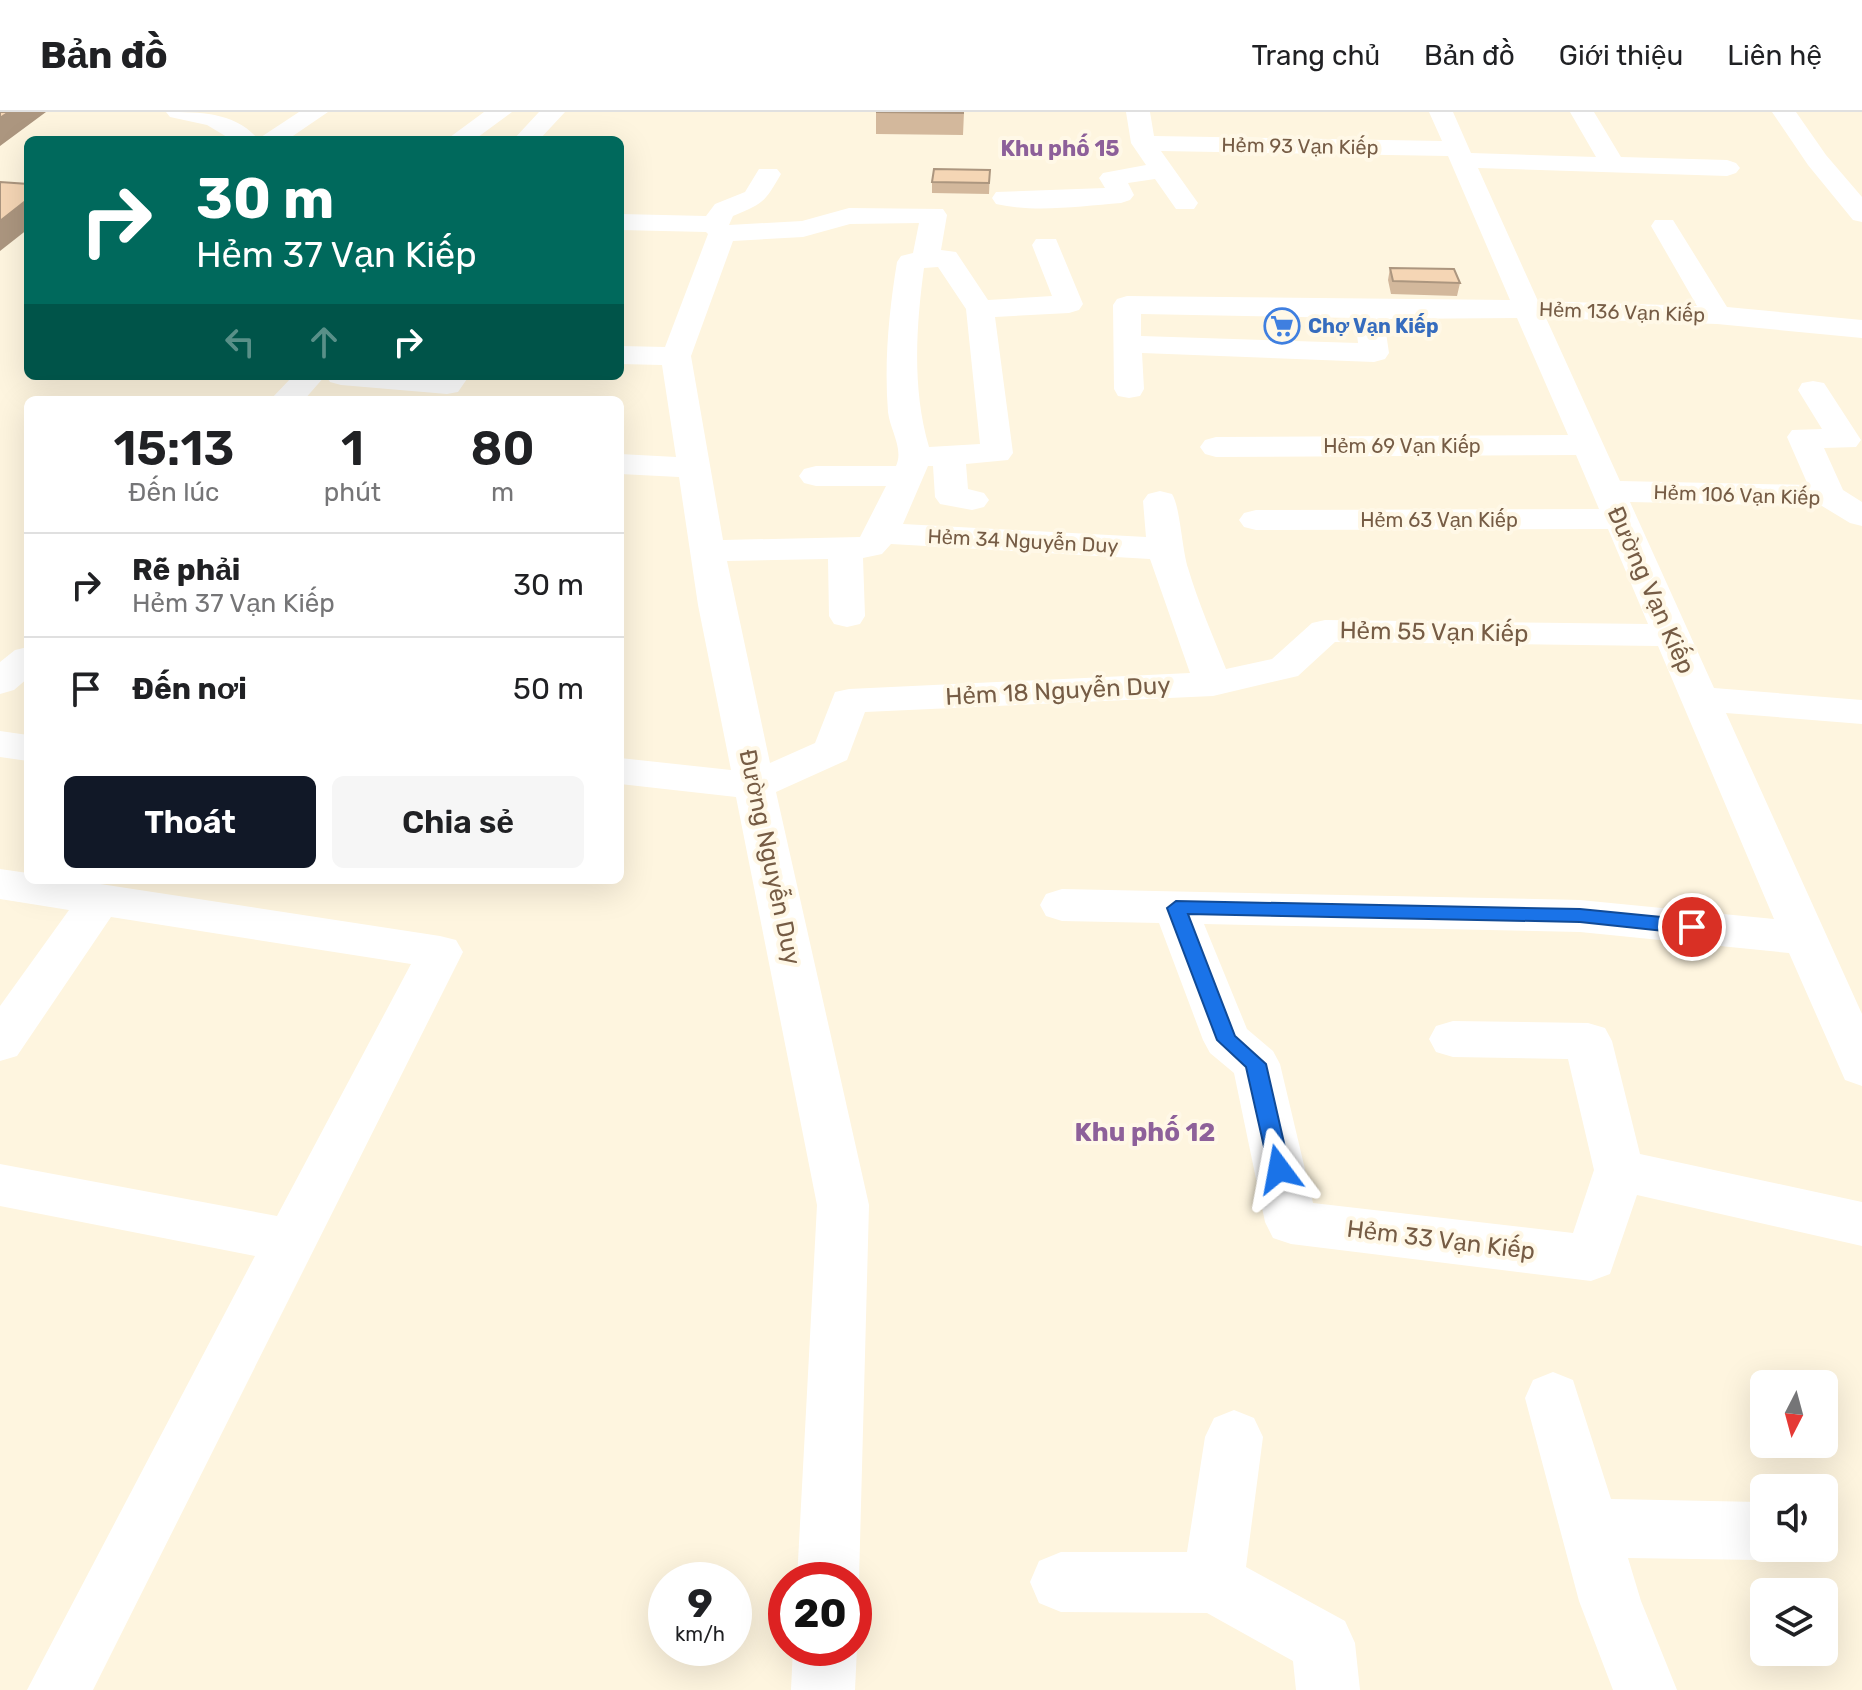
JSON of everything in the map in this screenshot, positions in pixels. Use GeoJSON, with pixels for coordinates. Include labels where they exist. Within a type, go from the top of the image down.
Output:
{"type":"FeatureCollection","features":[{"type":"Feature","properties":{"kind":"street"},"geometry":{"type":"LineString","coordinates":[[178,112],[210,114],[243,136]]}},
{"type":"Feature","properties":{"kind":"street"},"geometry":{"type":"LineString","coordinates":[[277,136],[316,112]]}},
{"type":"Feature","properties":{"kind":"street"},"geometry":{"type":"LineString","coordinates":[[464,136],[500,112]]}},
{"type":"Feature","properties":{"kind":"street"},"geometry":{"type":"LineString","coordinates":[[529,136],[553,112]]}},
{"type":"Feature","properties":{"kind":"street"},"geometry":{"type":"LineString","coordinates":[[1138,112],[1143,143],[1185,203]]}},
{"type":"Feature","properties":{"kind":"street","name":"Đường Vạn Kiếp"},"geometry":{"type":"LineString","coordinates":[[1441,112],[1862,1067]]}},
{"type":"Feature","properties":{"kind":"street"},"geometry":{"type":"LineString","coordinates":[[1582,112],[1608,155]]}},
{"type":"Feature","properties":{"kind":"street"},"geometry":{"type":"LineString","coordinates":[[1784,112],[1817,160],[1862,214]]}},
{"type":"Feature","properties":{"kind":"street","name":"Hẻm 93 Vạn Kiếp"},"geometry":{"type":"LineString","coordinates":[[1143,143],[1235,134],[1458,151],[1608,155],[1727,168]]}},
{"type":"Feature","properties":{"kind":"street"},"geometry":{"type":"LineString","coordinates":[[1005,198],[1049,200],[1121,195],[1112,178],[1162,170]]}},
{"type":"Feature","properties":{"kind":"street"},"geometry":{"type":"LineString","coordinates":[[718,229],[724,210],[755,197],[768,174]]}},
{"type":"Feature","properties":{"kind":"street"},"geometry":{"type":"LineString","coordinates":[[624,222],[718,229],[803,229],[849,216],[934,215],[926,259]]}},
{"type":"Feature","properties":{"kind":"street","name":"Hẻm 136 Vạn Kiếp"},"geometry":{"type":"LineString","coordinates":[[1664,226],[1717,315]]}},
{"type":"Feature","properties":{"kind":"street","name":"Đường Nguyễn Duy"},"geometry":{"type":"LineString","coordinates":[[718,229],[676,356],[707,551],[843,1205],[829,1562]]}},
{"type":"Feature","properties":{"kind":"street"},"geometry":{"type":"LineString","coordinates":[[980,309],[1069,304],[1046,245]]}},
{"type":"Feature","properties":{"kind":"street"},"geometry":{"type":"LineString","coordinates":[[816,476],[912,467],[949,458],[997,453],[980,309],[946,258],[911,262],[903,316],[904,414],[912,467],[882,533]]}},
{"type":"Feature","properties":{"kind":"street","name":"Hẻm 136 Vạn Kiếp"},"geometry":{"type":"LineString","coordinates":[[1069,304],[1124,301],[1127,305],[1368,310],[1527,309],[1717,315],[1862,329]]}},
{"type":"Feature","properties":{"kind":"street"},"geometry":{"type":"LineString","coordinates":[[1127,305],[1129,389]]}},
{"type":"Feature","properties":{"kind":"street"},"geometry":{"type":"LineString","coordinates":[[1126,344],[1374,353],[1368,310]]}},
{"type":"Feature","properties":{"kind":"street"},"geometry":{"type":"LineString","coordinates":[[624,355],[676,356]]}},
{"type":"Feature","properties":{"kind":"street"},"geometry":{"type":"LineString","coordinates":[[290,396],[306,380]]}},
{"type":"Feature","properties":{"kind":"street"},"geometry":{"type":"LineString","coordinates":[[388,380],[447,385],[451,380]]}},
{"type":"Feature","properties":{"kind":"street"},"geometry":{"type":"LineString","coordinates":[[1813,390],[1845,440],[1803,437],[1829,496]]}},
{"type":"Feature","properties":{"kind":"street","name":"Hẻm 69 Vạn Kiếp"},"geometry":{"type":"LineString","coordinates":[[1216,447],[1587,445]]}},
{"type":"Feature","properties":{"kind":"street","name":"Hẻm 34 Nguyễn Duy"},"geometry":{"type":"LineString","coordinates":[[949,458],[952,497],[972,500]]}},
{"type":"Feature","properties":{"kind":"street"},"geometry":{"type":"LineString","coordinates":[[624,464],[694,468]]}},
{"type":"Feature","properties":{"kind":"street","name":"Hẻm 106 Vạn Kiếp"},"geometry":{"type":"LineString","coordinates":[[1614,505],[1829,496],[1862,516]]}},
{"type":"Feature","properties":{"kind":"street","name":"Hẻm 18 Nguyễn Duy"},"geometry":{"type":"LineString","coordinates":[[755,786],[833,751],[849,701],[1213,684],[1164,549],[1159,520],[1160,501]]}},
{"type":"Feature","properties":{"kind":"street","name":"Hẻm 63 Vạn Kiếp"},"geometry":{"type":"LineString","coordinates":[[1256,520],[1614,505]]}},
{"type":"Feature","properties":{"kind":"street","name":"Hẻm 34 Nguyễn Duy"},"geometry":{"type":"LineString","coordinates":[[707,551],[870,547],[882,533],[1164,549]]}},
{"type":"Feature","properties":{"kind":"street"},"geometry":{"type":"LineString","coordinates":[[845,548],[847,616]]}},
{"type":"Feature","properties":{"kind":"street","name":"Hẻm 55 Vạn Kiếp"},"geometry":{"type":"LineString","coordinates":[[1213,684],[1285,668],[1325,631],[1672,635]]}},
{"type":"Feature","properties":{"kind":"street"},"geometry":{"type":"LineString","coordinates":[[1699,699],[1860,716]]}},
{"type":"Feature","properties":{"kind":"street"},"geometry":{"type":"LineString","coordinates":[[0,744],[24,747]]}},
{"type":"Feature","properties":{"kind":"street"},"geometry":{"type":"LineString","coordinates":[[624,771],[755,786]]}},
{"type":"Feature","properties":{"kind":"street"},"geometry":{"type":"LineString","coordinates":[[0,884],[440,952],[59,1690]]}},
{"type":"Feature","properties":{"kind":"street"},"geometry":{"type":"LineString","coordinates":[[0,1043],[99,900]]}},
{"type":"Feature","properties":{"kind":"street"},"geometry":{"type":"LineString","coordinates":[[1062,905],[1580,916],[1805,938]]}},
{"type":"Feature","properties":{"kind":"street","name":"Hẻm 33 Vạn Kiếp"},"geometry":{"type":"LineString","coordinates":[[1176,908],[1227,1040],[1256,1064],[1291,1222],[1591,1258],[1619,1170]]}},
{"type":"Feature","properties":{"kind":"street"},"geometry":{"type":"LineString","coordinates":[[1453,1039],[1588,1041],[1619,1170],[1862,1224]]}},
{"type":"Feature","properties":{"kind":"street"},"geometry":{"type":"LineString","coordinates":[[0,1185],[291,1241]]}},
{"type":"Feature","properties":{"kind":"street"},"geometry":{"type":"LineString","coordinates":[[1553,1398],[1610,1601],[1645,1690]]}},
{"type":"Feature","properties":{"kind":"street"},"geometry":{"type":"LineString","coordinates":[[1213,1583],[1234,1437]]}},
{"type":"Feature","properties":{"kind":"street"},"geometry":{"type":"LineString","coordinates":[[1589,1528],[1750,1531]]}},
{"type":"Feature","properties":{"kind":"street"},"geometry":{"type":"LineString","coordinates":[[1061,1582],[1213,1583],[1323,1643],[1328,1690]]}},
{"type":"Feature","properties":{"kind":"street"},"geometry":{"type":"LineString","coordinates":[[823,1690],[824,1666]]}},
{"type":"Feature","properties":{"kind":"building"},"geometry":{"type":"Polygon","coordinates":[[[876,112],[963,112],[963,113],[876,112]]]}},
{"type":"Feature","properties":{"kind":"building"},"geometry":{"type":"Polygon","coordinates":[[[934,169],[990,170],[989,183],[932,182],[934,169]]]}},
{"type":"Feature","properties":{"kind":"building"},"geometry":{"type":"Polygon","coordinates":[[[0,182],[24,184],[24,202],[0,221],[0,182]]]}},
{"type":"Feature","properties":{"kind":"building"},"geometry":{"type":"Polygon","coordinates":[[[1390,268],[1454,269],[1460,283],[1393,281],[1390,268]]]}},
{"type":"Feature","properties":{"kind":"place","name":"Chợ Vạn Kiếp"},"geometry":{"type":"Point","coordinates":[1282,326]}},
{"type":"Feature","properties":{"kind":"district","name":"Khu phố 15"},"geometry":{"type":"Point","coordinates":[1060,148]}},
{"type":"Feature","properties":{"kind":"district","name":"Khu phố 12"},"geometry":{"type":"Point","coordinates":[1145,1132]}},
{"type":"Feature","properties":{"kind":"route"},"geometry":{"type":"LineString","coordinates":[[1279,1169],[1256,1064],[1227,1040],[1176,908],[1580,916],[1692,927]]}}]}
